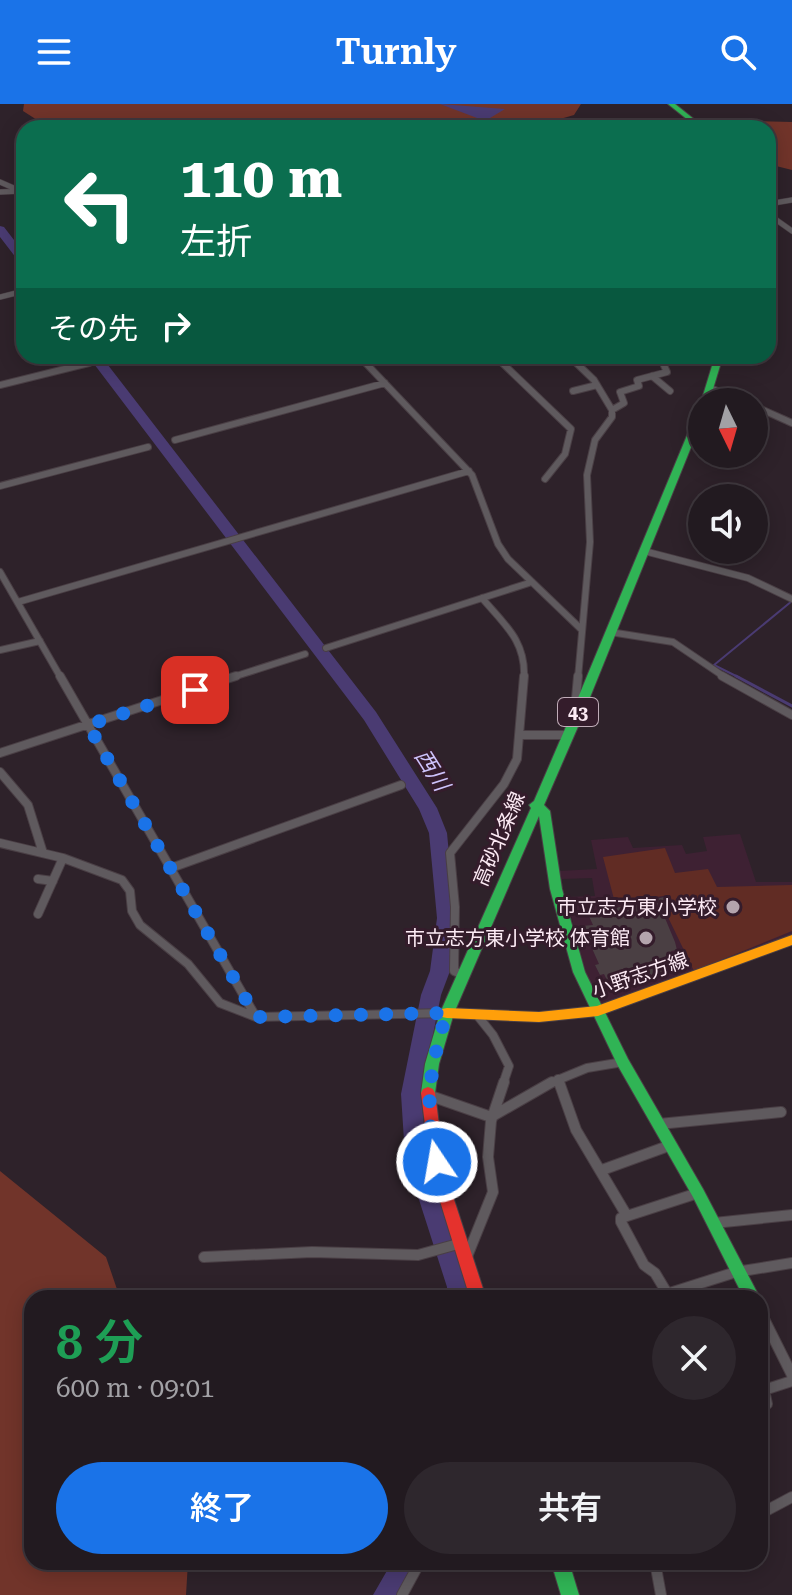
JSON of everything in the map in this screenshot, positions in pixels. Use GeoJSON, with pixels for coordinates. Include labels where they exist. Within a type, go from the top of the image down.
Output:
{"type":"FeatureCollection","features":[{"type":"Feature","properties":{"kind":"main road"},"geometry":{"type":"LineString","coordinates":[[671,104],[692,120]]}},
{"type":"Feature","properties":{"kind":"main road"},"geometry":{"type":"LineString","coordinates":[[710,388],[717,364]]}},
{"type":"Feature","properties":{"kind":"main road","name":"高砂北条線"},"geometry":{"type":"LineString","coordinates":[[475,1290],[466,1259],[457,1244],[432,1141],[428,1095],[442,1013],[464,975],[535,805],[574,722],[688,443]]}},
{"type":"Feature","properties":{"kind":"main road"},"geometry":{"type":"LineString","coordinates":[[535,805],[544,811],[556,889],[579,972],[623,1062],[698,1193],[747,1290]]}},
{"type":"Feature","properties":{"kind":"main road","name":"小野志方線"},"geometry":{"type":"LineString","coordinates":[[442,1013],[539,1017],[598,1011],[792,940]]}},
{"type":"Feature","properties":{"kind":"main road"},"geometry":{"type":"LineString","coordinates":[[562,1570],[570,1595]]}},
{"type":"Feature","properties":{"kind":"street"},"geometry":{"type":"LineString","coordinates":[[0,182],[16,190]]}},
{"type":"Feature","properties":{"kind":"street"},"geometry":{"type":"LineString","coordinates":[[0,192],[16,190]]}},
{"type":"Feature","properties":{"kind":"street"},"geometry":{"type":"LineString","coordinates":[[0,385],[85,364]]}},
{"type":"Feature","properties":{"kind":"street"},"geometry":{"type":"LineString","coordinates":[[367,364],[469,471],[498,544],[529,583],[581,629]]}},
{"type":"Feature","properties":{"kind":"street"},"geometry":{"type":"LineString","coordinates":[[503,364],[571,429],[565,454],[545,479]]}},
{"type":"Feature","properties":{"kind":"street"},"geometry":{"type":"LineString","coordinates":[[574,722],[590,542],[587,475],[595,440],[612,417],[612,410],[597,385],[577,364]]}},
{"type":"Feature","properties":{"kind":"street"},"geometry":{"type":"LineString","coordinates":[[612,410],[624,403],[620,392],[639,386],[637,380],[667,372],[663,364]]}},
{"type":"Feature","properties":{"kind":"street"},"geometry":{"type":"LineString","coordinates":[[652,376],[670,391]]}},
{"type":"Feature","properties":{"kind":"street"},"geometry":{"type":"LineString","coordinates":[[175,440],[385,383]]}},
{"type":"Feature","properties":{"kind":"street"},"geometry":{"type":"LineString","coordinates":[[573,391],[597,385]]}},
{"type":"Feature","properties":{"kind":"street"},"geometry":{"type":"LineString","coordinates":[[768,412],[792,423]]}},
{"type":"Feature","properties":{"kind":"street"},"geometry":{"type":"LineString","coordinates":[[0,486],[148,447]]}},
{"type":"Feature","properties":{"kind":"street"},"geometry":{"type":"LineString","coordinates":[[18,602],[469,471]]}},
{"type":"Feature","properties":{"kind":"street"},"geometry":{"type":"LineString","coordinates":[[644,551],[748,578],[792,599]]}},
{"type":"Feature","properties":{"kind":"street"},"geometry":{"type":"LineString","coordinates":[[0,572],[256,1017]]}},
{"type":"Feature","properties":{"kind":"street"},"geometry":{"type":"LineString","coordinates":[[326,648],[529,583]]}},
{"type":"Feature","properties":{"kind":"street"},"geometry":{"type":"LineString","coordinates":[[464,975],[454,971],[455,907],[450,853],[504,784],[517,759],[525,657],[517,640],[482,598]]}},
{"type":"Feature","properties":{"kind":"street"},"geometry":{"type":"LineString","coordinates":[[610,632],[673,642],[705,667],[792,715]]}},
{"type":"Feature","properties":{"kind":"street"},"geometry":{"type":"LineString","coordinates":[[0,650],[40,641]]}},
{"type":"Feature","properties":{"kind":"street"},"geometry":{"type":"LineString","coordinates":[[0,753],[305,654]]}},
{"type":"Feature","properties":{"kind":"street"},"geometry":{"type":"LineString","coordinates":[[520,735],[567,735]]}},
{"type":"Feature","properties":{"kind":"street"},"geometry":{"type":"LineString","coordinates":[[0,772],[28,805],[43,853]]}},
{"type":"Feature","properties":{"kind":"street"},"geometry":{"type":"LineString","coordinates":[[171,868],[401,785]]}},
{"type":"Feature","properties":{"kind":"street"},"geometry":{"type":"LineString","coordinates":[[0,843],[63,858],[122,880],[130,891],[132,911],[140,925],[188,964],[220,1003],[256,1017],[442,1013]]}},
{"type":"Feature","properties":{"kind":"street"},"geometry":{"type":"LineString","coordinates":[[38,914],[63,858]]}},
{"type":"Feature","properties":{"kind":"street"},"geometry":{"type":"LineString","coordinates":[[38,879],[53,881]]}},
{"type":"Feature","properties":{"kind":"street"},"geometry":{"type":"LineString","coordinates":[[466,1259],[493,1192],[488,1157],[491,1117],[509,1066],[493,1035],[477,1015]]}},
{"type":"Feature","properties":{"kind":"street"},"geometry":{"type":"LineString","coordinates":[[428,1095],[491,1117],[558,1079],[601,1064],[623,1062]]}},
{"type":"Feature","properties":{"kind":"street"},"geometry":{"type":"LineString","coordinates":[[558,1079],[576,1130],[627,1216]]}},
{"type":"Feature","properties":{"kind":"street"},"geometry":{"type":"LineString","coordinates":[[659,1124],[781,1112]]}},
{"type":"Feature","properties":{"kind":"street"},"geometry":{"type":"LineString","coordinates":[[602,1170],[671,1145]]}},
{"type":"Feature","properties":{"kind":"street"},"geometry":{"type":"LineString","coordinates":[[665,1290],[655,1273],[644,1265],[621,1218],[698,1193]]}},
{"type":"Feature","properties":{"kind":"street"},"geometry":{"type":"LineString","coordinates":[[714,1223],[792,1215]]}},
{"type":"Feature","properties":{"kind":"street"},"geometry":{"type":"LineString","coordinates":[[204,1257],[312,1252],[418,1255],[457,1244]]}},
{"type":"Feature","properties":{"kind":"street"},"geometry":{"type":"LineString","coordinates":[[677,1290],[736,1272],[792,1263]]}},
{"type":"Feature","properties":{"kind":"street"},"geometry":{"type":"LineString","coordinates":[[469,1290],[470,1276]]}},
{"type":"Feature","properties":{"kind":"street"},"geometry":{"type":"LineString","coordinates":[[768,1328],[792,1378],[768,1388]]}},
{"type":"Feature","properties":{"kind":"street"},"geometry":{"type":"LineString","coordinates":[[768,1510],[792,1497]]}},
{"type":"Feature","properties":{"kind":"street"},"geometry":{"type":"LineString","coordinates":[[402,1595],[416,1570]]}},
{"type":"Feature","properties":{"kind":"street"},"geometry":{"type":"LineString","coordinates":[[656,1570],[661,1595]]}},
{"type":"Feature","properties":{"kind":"shaded area"},"geometry":{"type":"Polygon","coordinates":[[[24,104],[581,104],[574,115],[557,120],[37,120],[23,111],[24,104]]]}},
{"type":"Feature","properties":{"kind":"shaded area"},"geometry":{"type":"Polygon","coordinates":[[[440,104],[505,109],[482,120],[440,104]]]}},
{"type":"Feature","properties":{"kind":"shaded area"},"geometry":{"type":"Polygon","coordinates":[[[776,122],[792,122],[792,170],[776,166],[776,122]]]}},
{"type":"Feature","properties":{"kind":"shaded area","name":"市立志方東小学校"},"geometry":{"type":"Polygon","coordinates":[[[740,834],[756,882],[792,882],[792,936],[602,1007],[587,976],[566,897],[595,896],[592,878],[562,879],[559,871],[597,869],[591,840],[628,837],[633,848],[682,845],[686,854],[707,851],[703,837],[740,834]]]}},
{"type":"Feature","properties":{"kind":"shaded area","name":"市立志方東小学校"},"geometry":{"type":"Polygon","coordinates":[[[665,848],[675,873],[708,869],[717,887],[792,885],[792,931],[694,971],[666,913],[676,911],[670,895],[615,903],[603,857],[665,848]]]}},
{"type":"Feature","properties":{"kind":"shaded area"},"geometry":{"type":"Polygon","coordinates":[[[0,1171],[106,1257],[117,1290],[24,1290],[24,1570],[188,1570],[186,1595],[0,1595],[0,1171]]]}},
{"type":"Feature","properties":{"kind":"building"},"geometry":{"type":"Polygon","coordinates":[[[669,896],[674,908],[662,911],[675,942],[677,950],[671,951],[680,972],[610,986],[595,965],[599,964],[582,926],[593,925],[588,914],[669,896]]]}},
{"type":"Feature","properties":{"kind":"waterway","name":"西川"},"geometry":{"type":"LineString","coordinates":[[0,229],[16,250]]}},
{"type":"Feature","properties":{"kind":"waterway","name":"西川"},"geometry":{"type":"LineString","coordinates":[[100,364],[370,716],[428,808],[438,833],[446,918],[440,971],[431,995],[411,1094],[416,1156],[458,1290]]}},
{"type":"Feature","properties":{"kind":"waterway"},"geometry":{"type":"LineString","coordinates":[[736,676],[714,665],[792,601]]}},
{"type":"Feature","properties":{"kind":"waterway"},"geometry":{"type":"LineString","coordinates":[[736,676],[740,678]]}},
{"type":"Feature","properties":{"kind":"waterway"},"geometry":{"type":"LineString","coordinates":[[736,676],[792,706]]}},
{"type":"Feature","properties":{"kind":"waterway","name":"西川"},"geometry":{"type":"LineString","coordinates":[[386,1595],[402,1570]]}},
{"type":"Feature","properties":{"kind":"traffic: fast"},"geometry":{"type":"LineString","coordinates":[[671,104],[692,120]]}},
{"type":"Feature","properties":{"kind":"traffic: fast"},"geometry":{"type":"LineString","coordinates":[[709,388],[717,364]]}},
{"type":"Feature","properties":{"kind":"traffic: fast"},"geometry":{"type":"LineString","coordinates":[[428,1093],[432,1064],[447,1013],[574,722],[688,443]]}},
{"type":"Feature","properties":{"kind":"traffic: fast"},"geometry":{"type":"LineString","coordinates":[[535,805],[544,811],[556,889],[579,972],[623,1062],[698,1193],[748,1290]]}},
{"type":"Feature","properties":{"kind":"traffic: fast"},"geometry":{"type":"LineString","coordinates":[[562,1570],[570,1595]]}},
{"type":"Feature","properties":{"kind":"traffic: slow"},"geometry":{"type":"LineString","coordinates":[[447,1013],[539,1017],[598,1011],[792,940]]}},
{"type":"Feature","properties":{"kind":"traffic: jam"},"geometry":{"type":"LineString","coordinates":[[428,1093],[438,1172],[475,1290]]}},
{"type":"Feature","properties":{"kind":"place","name":"市立志方東小学校"},"geometry":{"type":"Point","coordinates":[733,907]}},
{"type":"Feature","properties":{"kind":"place","name":"市立志方東小学校 体育館"},"geometry":{"type":"Point","coordinates":[646,938]}},
{"type":"Feature","properties":{"kind":"route"},"geometry":{"type":"LineString","coordinates":[[195,690],[88,725],[256,1017],[447,1013],[435,1050],[428,1095],[428,1121],[437,1162]]}}]}
